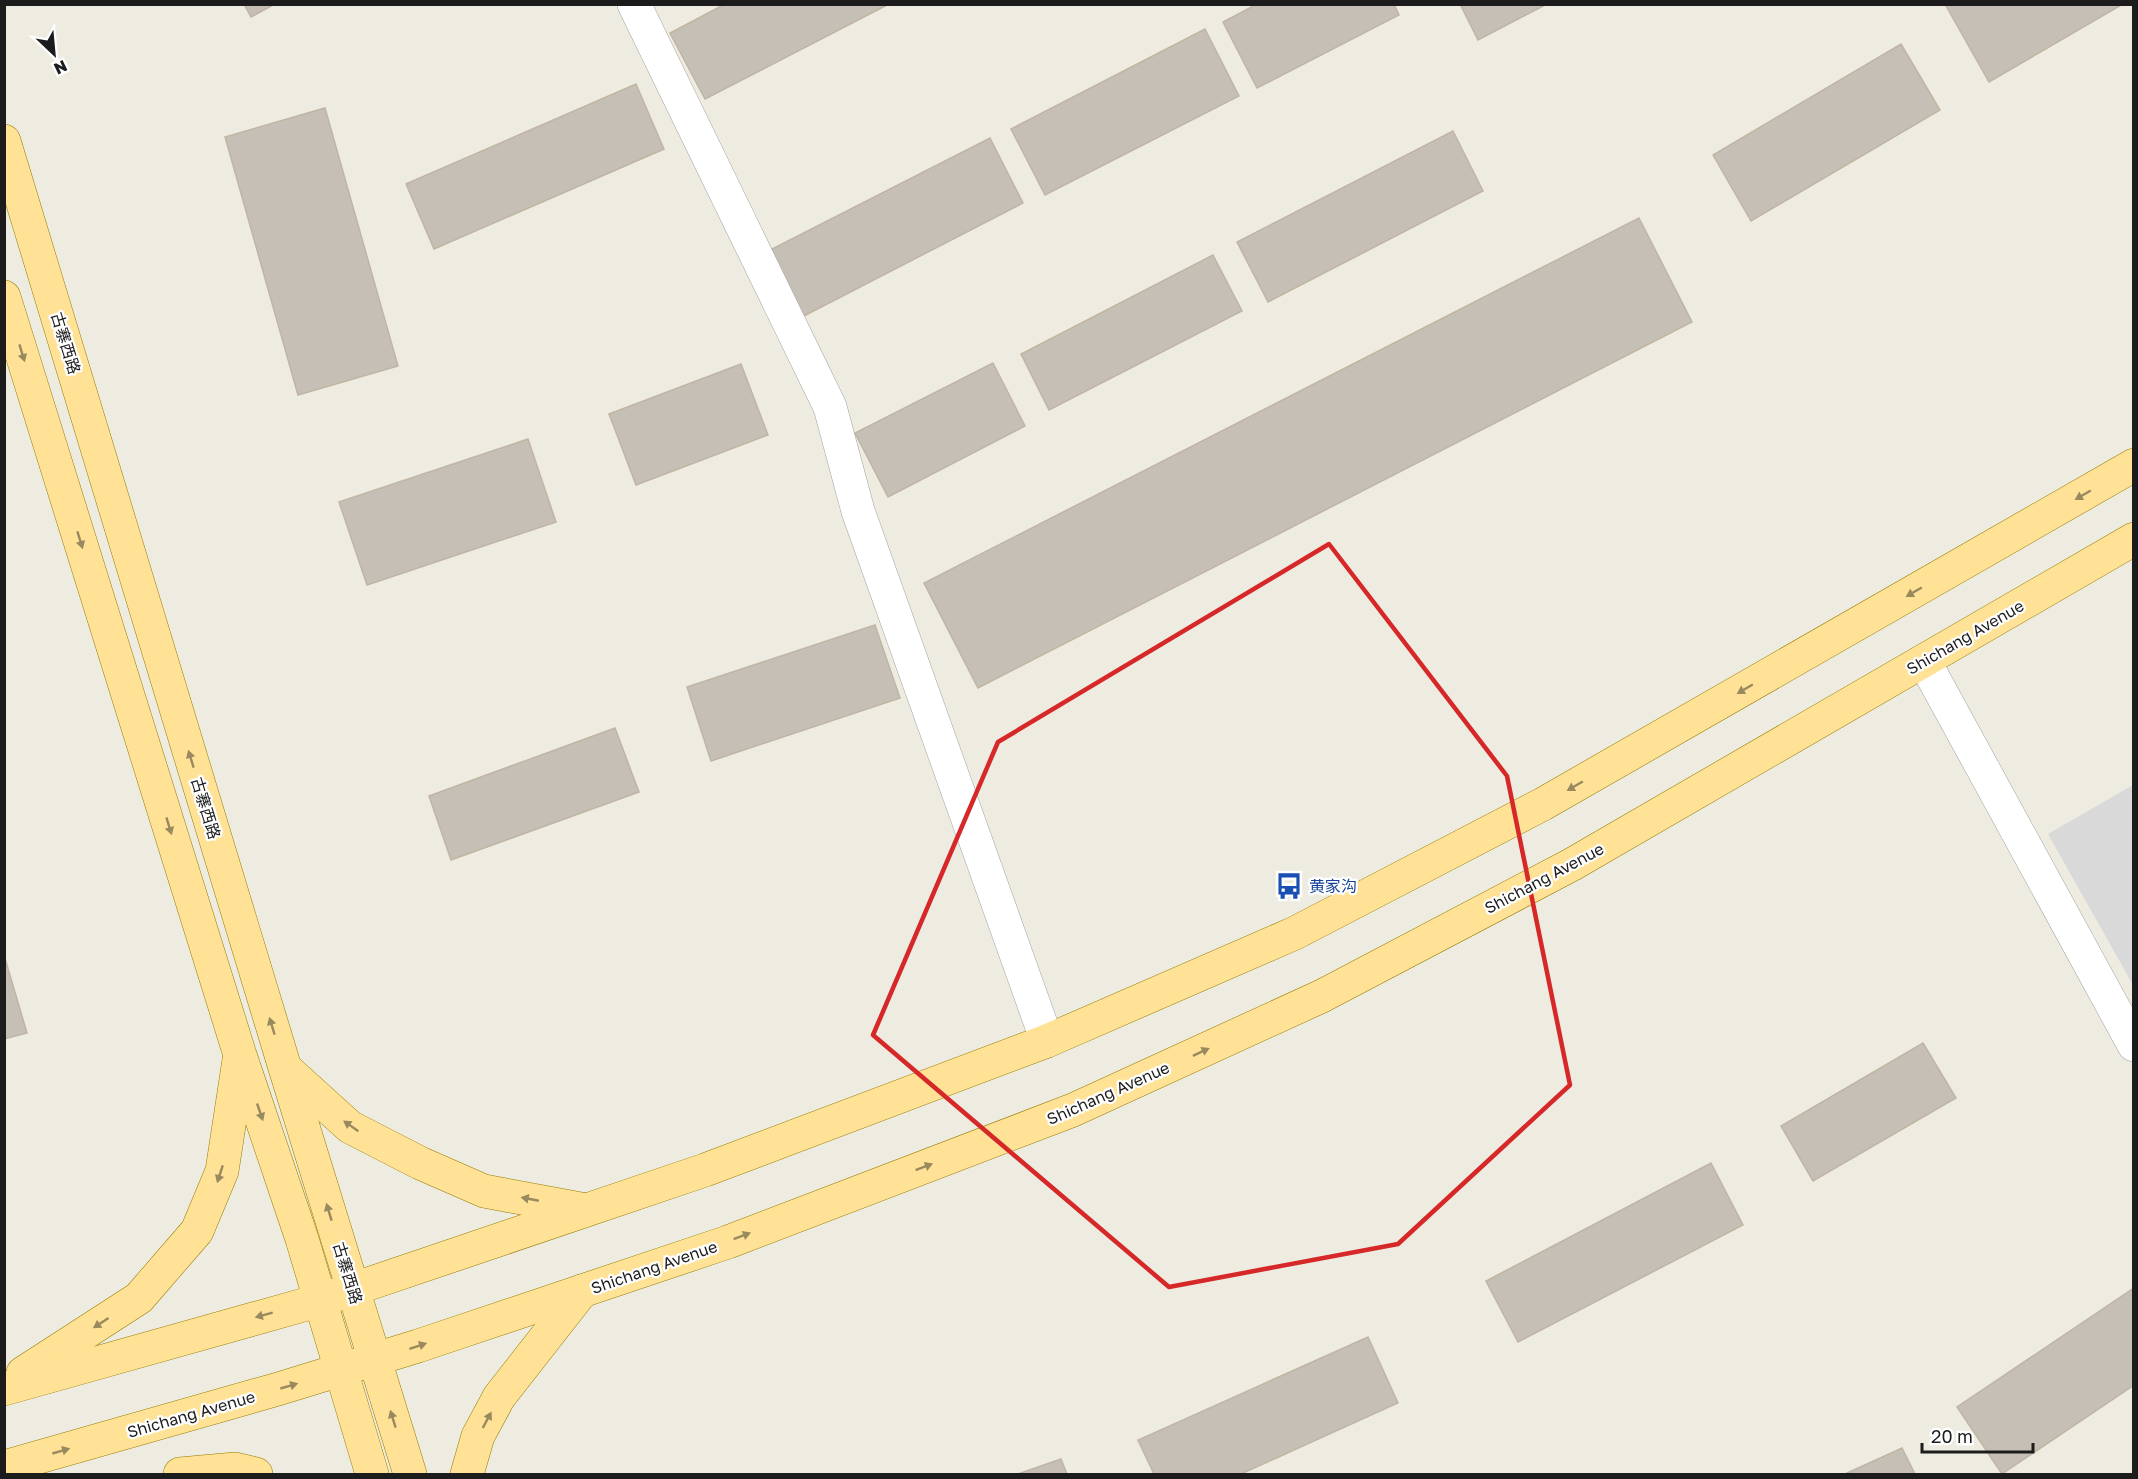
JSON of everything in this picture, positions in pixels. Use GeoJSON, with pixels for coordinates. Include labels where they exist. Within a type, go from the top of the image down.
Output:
{"type":"FeatureCollection","features":[{"type":"Feature","properties":{"kind":"main road","name":"古寨西路"},"geometry":{"type":"LineString","coordinates":[[4,141],[410,1474]]}},
{"type":"Feature","properties":{"kind":"main road","name":"古寨西路"},"geometry":{"type":"LineString","coordinates":[[4,297],[240,1055],[321,1300],[372,1474]]}},
{"type":"Feature","properties":{"kind":"main road"},"geometry":{"type":"LineString","coordinates":[[4,1386],[321,1300],[705,1170],[1047,1041],[1295,933],[1543,804],[2133,465]]}},
{"type":"Feature","properties":{"kind":"main road","name":"Shichang Avenue"},"geometry":{"type":"LineString","coordinates":[[4,1467],[342,1370],[582,1291],[728,1242],[1073,1110],[1322,996],[1571,865],[2133,539]]}},
{"type":"Feature","properties":{"kind":"main road"},"geometry":{"type":"LineString","coordinates":[[4,1386],[140,1298],[197,1231],[222,1171],[240,1055]]}},
{"type":"Feature","properties":{"kind":"main road"},"geometry":{"type":"LineString","coordinates":[[285,1068],[350,1128],[420,1163],[484,1191],[587,1210]]}},
{"type":"Feature","properties":{"kind":"main road"},"geometry":{"type":"LineString","coordinates":[[467,1474],[478,1436],[499,1397],[582,1291]]}},
{"type":"Feature","properties":{"kind":"main road"},"geometry":{"type":"LineString","coordinates":[[180,1474],[235,1469],[256,1474]]}},
{"type":"Feature","properties":{"kind":"street"},"geometry":{"type":"LineString","coordinates":[[634,4],[830,407],[858,511],[1047,1041]]}},
{"type":"Feature","properties":{"kind":"street"},"geometry":{"type":"LineString","coordinates":[[1924,661],[2133,1045]]}},
{"type":"Feature","properties":{"kind":"highlighted area"},"geometry":{"type":"Polygon","coordinates":[[[1329,544],[1507,776],[1570,1085],[1398,1244],[1169,1287],[873,1035],[998,742],[1329,544]]]}},
{"type":"Feature","properties":{"kind":"shaded area"},"geometry":{"type":"Polygon","coordinates":[[[2133,785],[2133,985],[2048,834],[2133,785]]]}},
{"type":"Feature","properties":{"kind":"building"},"geometry":{"type":"Polygon","coordinates":[[[244,4],[275,4],[251,17],[244,4]]]}},
{"type":"Feature","properties":{"kind":"building"},"geometry":{"type":"Polygon","coordinates":[[[725,4],[889,4],[705,99],[670,33],[725,4]]]}},
{"type":"Feature","properties":{"kind":"building"},"geometry":{"type":"Polygon","coordinates":[[[1257,4],[1394,4],[1399,15],[1257,88],[1223,22],[1257,4]]]}},
{"type":"Feature","properties":{"kind":"building"},"geometry":{"type":"Polygon","coordinates":[[[1460,4],[1547,4],[1478,40],[1460,4]]]}},
{"type":"Feature","properties":{"kind":"building"},"geometry":{"type":"Polygon","coordinates":[[[1945,4],[2123,4],[1989,82],[1945,4]]]}},
{"type":"Feature","properties":{"kind":"building"},"geometry":{"type":"Polygon","coordinates":[[[1205,29],[1239,96],[1045,195],[1011,129],[1205,29]]]}},
{"type":"Feature","properties":{"kind":"building"},"geometry":{"type":"Polygon","coordinates":[[[1901,44],[1940,110],[1751,221],[1713,155],[1901,44]]]}},
{"type":"Feature","properties":{"kind":"building"},"geometry":{"type":"Polygon","coordinates":[[[636,84],[664,149],[434,249],[406,184],[636,84]]]}},
{"type":"Feature","properties":{"kind":"building"},"geometry":{"type":"Polygon","coordinates":[[[325,108],[398,366],[298,395],[225,137],[325,108]]]}},
{"type":"Feature","properties":{"kind":"building"},"geometry":{"type":"Polygon","coordinates":[[[1453,131],[1483,191],[1268,302],[1237,242],[1453,131]]]}},
{"type":"Feature","properties":{"kind":"building"},"geometry":{"type":"Polygon","coordinates":[[[990,138],[1023,203],[804,316],[770,250],[990,138]]]}},
{"type":"Feature","properties":{"kind":"building"},"geometry":{"type":"Polygon","coordinates":[[[1639,218],[1692,322],[978,688],[924,583],[1639,218]]]}},
{"type":"Feature","properties":{"kind":"building"},"geometry":{"type":"Polygon","coordinates":[[[1213,255],[1242,311],[1049,410],[1021,354],[1213,255]]]}},
{"type":"Feature","properties":{"kind":"building"},"geometry":{"type":"Polygon","coordinates":[[[993,363],[1025,426],[888,497],[855,433],[993,363]]]}},
{"type":"Feature","properties":{"kind":"building"},"geometry":{"type":"Polygon","coordinates":[[[741,364],[768,435],[636,485],[609,414],[741,364]]]}},
{"type":"Feature","properties":{"kind":"building"},"geometry":{"type":"Polygon","coordinates":[[[528,439],[556,522],[367,585],[339,502],[528,439]]]}},
{"type":"Feature","properties":{"kind":"building"},"geometry":{"type":"Polygon","coordinates":[[[875,625],[900,698],[711,761],[687,687],[875,625]]]}},
{"type":"Feature","properties":{"kind":"building"},"geometry":{"type":"Polygon","coordinates":[[[615,728],[639,792],[451,860],[429,796],[615,728]]]}},
{"type":"Feature","properties":{"kind":"building"},"geometry":{"type":"Polygon","coordinates":[[[4,955],[27,1033],[4,1039],[4,955]]]}},
{"type":"Feature","properties":{"kind":"building"},"geometry":{"type":"Polygon","coordinates":[[[1923,1043],[1956,1098],[1813,1181],[1781,1126],[1923,1043]]]}},
{"type":"Feature","properties":{"kind":"building"},"geometry":{"type":"Polygon","coordinates":[[[1711,1163],[1743,1225],[1518,1342],[1486,1281],[1711,1163]]]}},
{"type":"Feature","properties":{"kind":"building"},"geometry":{"type":"Polygon","coordinates":[[[2134,1288],[2134,1385],[2002,1474],[1957,1407],[2134,1288]]]}},
{"type":"Feature","properties":{"kind":"building"},"geometry":{"type":"Polygon","coordinates":[[[1368,1337],[1398,1403],[1241,1474],[1154,1474],[1138,1440],[1368,1337]]]}},
{"type":"Feature","properties":{"kind":"building"},"geometry":{"type":"Polygon","coordinates":[[[1902,1448],[1915,1474],[1845,1474],[1902,1448]]]}},
{"type":"Feature","properties":{"kind":"building"},"geometry":{"type":"Polygon","coordinates":[[[1061,1459],[1067,1474],[1018,1474],[1061,1459]]]}},
{"type":"Feature","properties":{"kind":"place","name":"黄家沟"},"geometry":{"type":"Point","coordinates":[1289,886]}}]}
